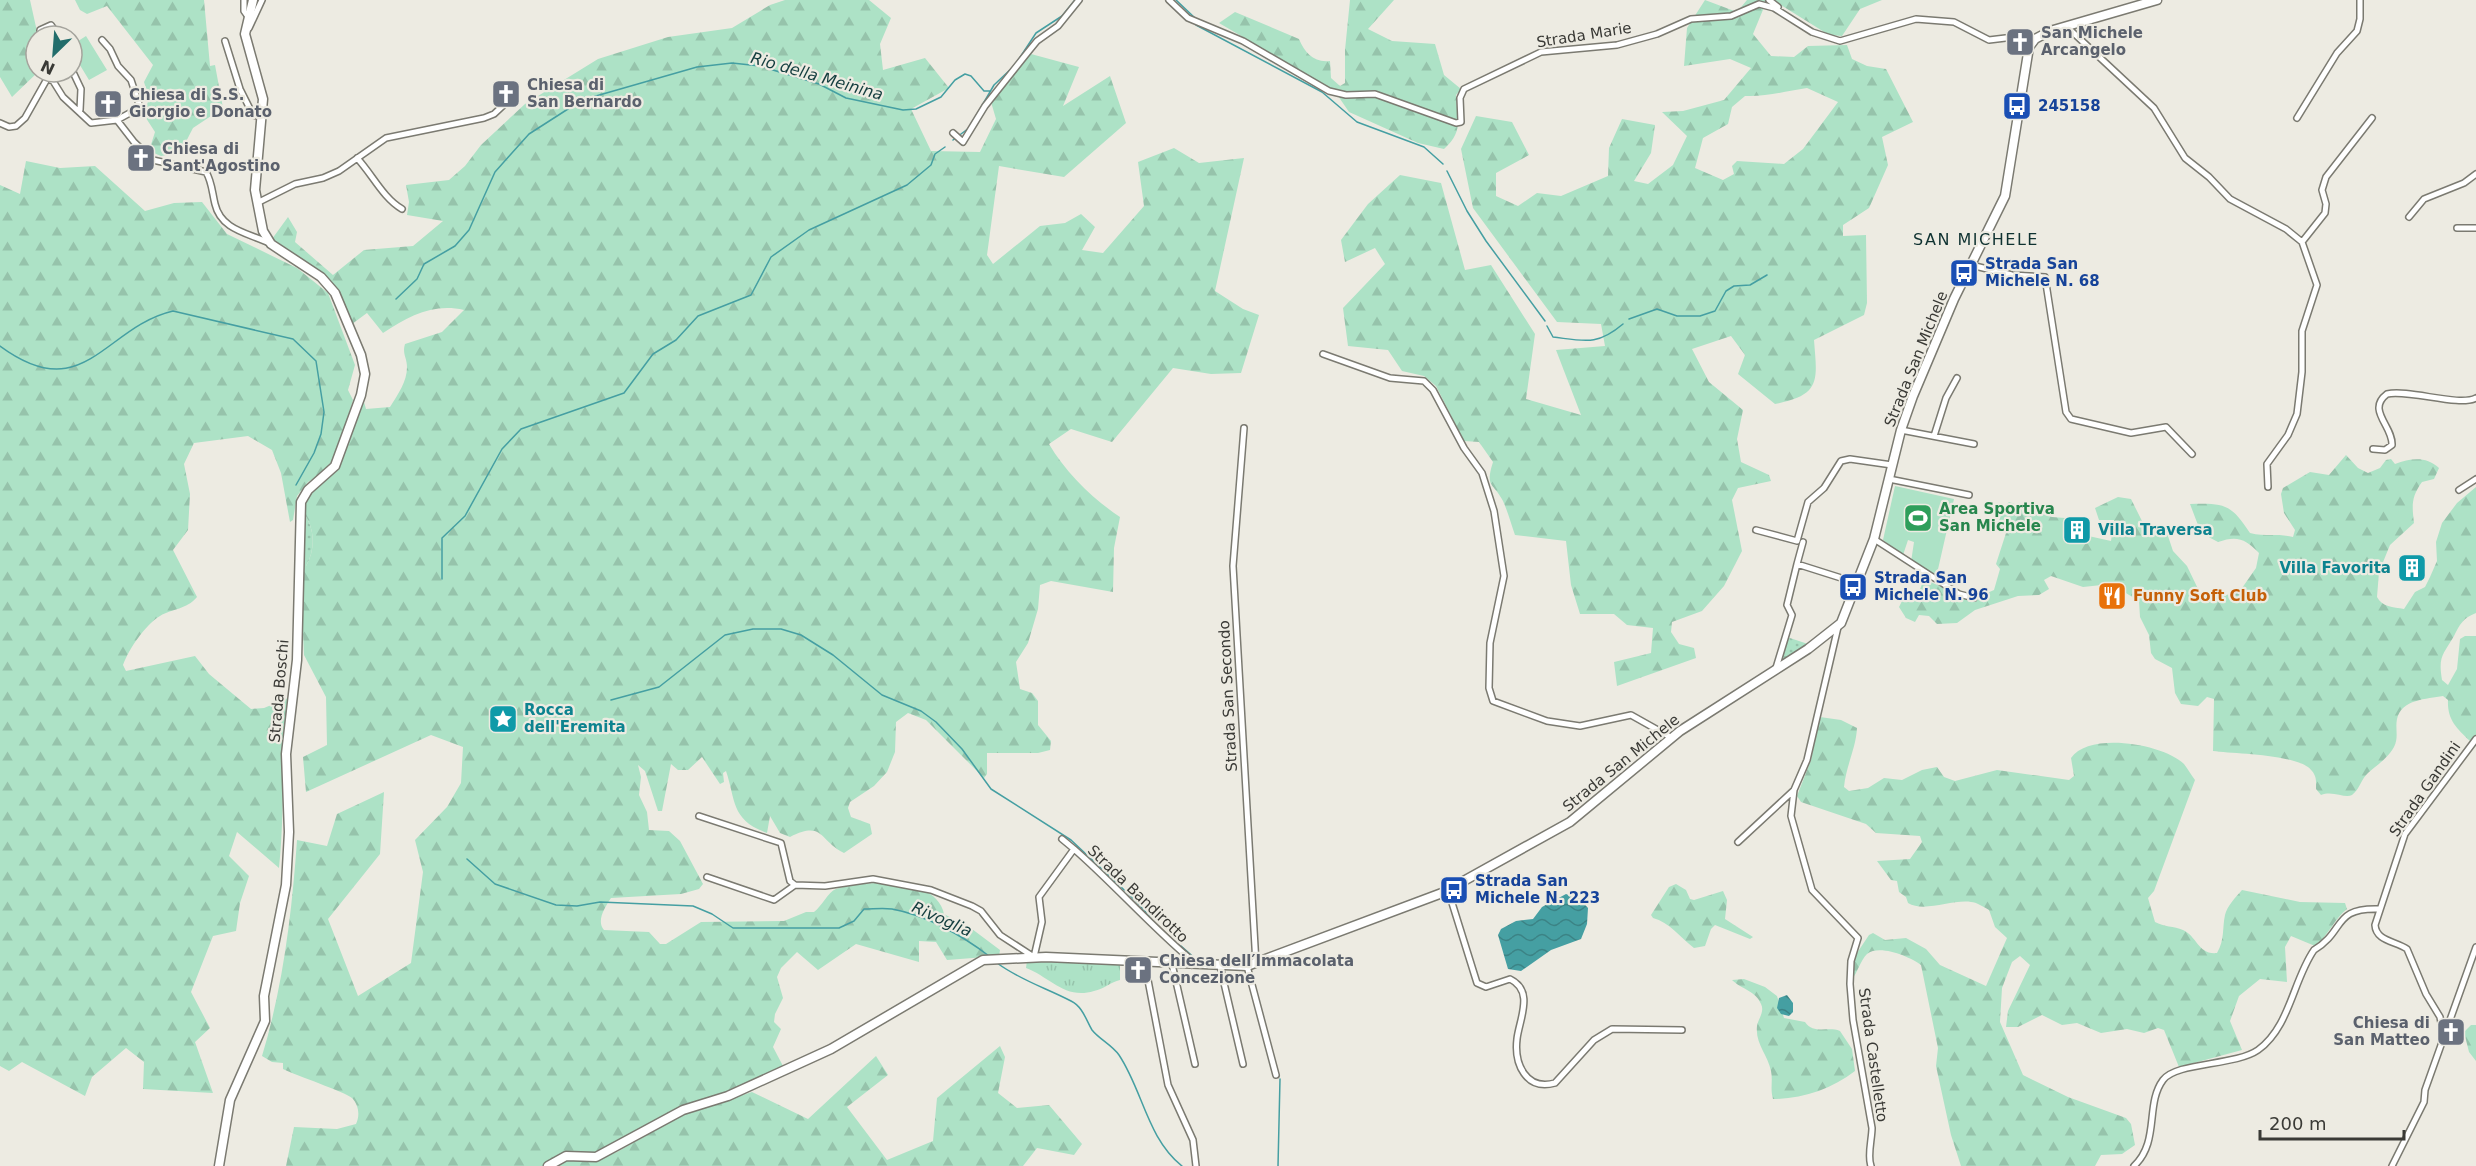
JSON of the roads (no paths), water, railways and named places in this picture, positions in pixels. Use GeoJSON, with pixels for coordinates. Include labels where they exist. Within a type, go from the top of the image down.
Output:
{"type":"FeatureCollection","features":[{"type":"Feature","properties":{"kind":"street"},"geometry":{"type":"LineString","coordinates":[[244,0],[244,11],[249,18]]}},
{"type":"Feature","properties":{"kind":"street"},"geometry":{"type":"LineString","coordinates":[[245,34],[253,0]]}},
{"type":"Feature","properties":{"kind":"street"},"geometry":{"type":"LineString","coordinates":[[245,34],[262,0]]}},
{"type":"Feature","properties":{"kind":"street"},"geometry":{"type":"LineString","coordinates":[[953,133],[963,142],[968,137],[985,106],[1028,52],[1037,41],[1058,26],[1079,0]]}},
{"type":"Feature","properties":{"kind":"street","name":"Strada Marie"},"geometry":{"type":"LineString","coordinates":[[1170,0],[1188,18],[1243,41],[1335,93],[1375,94],[1444,119],[1461,122],[1460,100],[1464,89],[1541,52],[1611,46],[1648,37],[1690,19],[1731,16],[1759,4],[1774,8],[1812,32],[1840,41],[1916,18],[1954,22],[1989,40],[2022,36],[2035,39]]}},
{"type":"Feature","properties":{"kind":"street"},"geometry":{"type":"LineString","coordinates":[[1769,0],[1789,18]]}},
{"type":"Feature","properties":{"kind":"street"},"geometry":{"type":"LineString","coordinates":[[2035,39],[2064,25],[2157,0]]}},
{"type":"Feature","properties":{"kind":"street"},"geometry":{"type":"LineString","coordinates":[[2297,118],[2337,53],[2357,31],[2360,19],[2360,0]]}},
{"type":"Feature","properties":{"kind":"street"},"geometry":{"type":"LineString","coordinates":[[2064,25],[2154,108],[2185,158],[2209,177],[2230,199],[2269,219],[2302,242],[2317,285],[2302,331],[2302,372],[2297,414],[2288,435],[2266,464],[2268,487]]}},
{"type":"Feature","properties":{"kind":"street","name":"Strada Boschi"},"geometry":{"type":"LineString","coordinates":[[219,1166],[230,1100],[266,1021],[264,996],[286,885],[289,832],[286,754],[297,660],[301,502],[308,490],[335,466],[364,384],[361,355],[335,293],[321,277],[271,244],[264,231],[255,189],[263,99],[245,34]]}},
{"type":"Feature","properties":{"kind":"street","name":"Strada San Michele"},"geometry":{"type":"LineString","coordinates":[[1251,965],[1388,915],[1448,890],[1570,822],[1672,738],[1838,627],[1874,539],[1901,430],[1935,340],[2007,191],[2027,53],[2035,39]]}},
{"type":"Feature","properties":{"kind":"street"},"geometry":{"type":"LineString","coordinates":[[56,84],[63,97],[80,110],[91,123],[117,120],[137,109],[139,104],[130,80],[118,66],[110,49],[102,40]]}},
{"type":"Feature","properties":{"kind":"street"},"geometry":{"type":"LineString","coordinates":[[225,41],[246,103],[253,115],[262,117]]}},
{"type":"Feature","properties":{"kind":"street"},"geometry":{"type":"LineString","coordinates":[[0,123],[9,127],[21,122],[44,84]]}},
{"type":"Feature","properties":{"kind":"street"},"geometry":{"type":"LineString","coordinates":[[79,84],[81,89],[80,110]]}},
{"type":"Feature","properties":{"kind":"street"},"geometry":{"type":"LineString","coordinates":[[257,203],[295,184],[323,178],[357,158],[380,140],[393,135],[484,118],[494,114],[510,99]]}},
{"type":"Feature","properties":{"kind":"street"},"geometry":{"type":"LineString","coordinates":[[2302,242],[2325,213],[2326,204],[2322,190],[2326,177],[2372,118]]}},
{"type":"Feature","properties":{"kind":"street"},"geometry":{"type":"LineString","coordinates":[[117,120],[134,142],[153,160],[206,172],[219,218],[227,225],[271,244]]}},
{"type":"Feature","properties":{"kind":"street"},"geometry":{"type":"LineString","coordinates":[[357,158],[390,202],[402,209]]}},
{"type":"Feature","properties":{"kind":"street"},"geometry":{"type":"LineString","coordinates":[[2409,217],[2424,199],[2464,183],[2476,174]]}},
{"type":"Feature","properties":{"kind":"street"},"geometry":{"type":"LineString","coordinates":[[2457,228],[2476,228]]}},
{"type":"Feature","properties":{"kind":"street"},"geometry":{"type":"LineString","coordinates":[[249,234],[264,231]]}},
{"type":"Feature","properties":{"kind":"street"},"geometry":{"type":"LineString","coordinates":[[1971,265],[2012,275],[2045,277],[2066,412],[2072,419],[2131,433],[2166,427],[2192,454]]}},
{"type":"Feature","properties":{"kind":"street"},"geometry":{"type":"LineString","coordinates":[[1323,354],[1394,379],[1424,381],[1433,390],[1464,448],[1482,473],[1496,518],[1504,576],[1490,643],[1489,688],[1493,701],[1547,721],[1580,726],[1632,715],[1672,738]]}},
{"type":"Feature","properties":{"kind":"street"},"geometry":{"type":"LineString","coordinates":[[1934,436],[1946,398],[1957,378]]}},
{"type":"Feature","properties":{"kind":"street"},"geometry":{"type":"LineString","coordinates":[[2373,449],[2385,450],[2392,445],[2391,437],[2378,411],[2379,402],[2387,394],[2398,393],[2465,401],[2476,398]]}},
{"type":"Feature","properties":{"kind":"street","name":"Strada San Secondo"},"geometry":{"type":"LineString","coordinates":[[1244,428],[1233,566],[1251,965],[1276,1075]]}},
{"type":"Feature","properties":{"kind":"street"},"geometry":{"type":"LineString","coordinates":[[1901,430],[1974,444]]}},
{"type":"Feature","properties":{"kind":"street"},"geometry":{"type":"LineString","coordinates":[[1756,530],[1797,541],[1808,502],[1824,488],[1841,461],[1851,459],[1893,465]]}},
{"type":"Feature","properties":{"kind":"street"},"geometry":{"type":"LineString","coordinates":[[1889,479],[1969,495]]}},
{"type":"Feature","properties":{"kind":"street"},"geometry":{"type":"LineString","coordinates":[[2459,490],[2476,479]]}},
{"type":"Feature","properties":{"kind":"street"},"geometry":{"type":"LineString","coordinates":[[1874,539],[1963,597],[1974,598]]}},
{"type":"Feature","properties":{"kind":"street"},"geometry":{"type":"LineString","coordinates":[[1776,668],[1792,615],[1787,605],[1803,542]]}},
{"type":"Feature","properties":{"kind":"street"},"geometry":{"type":"LineString","coordinates":[[1797,564],[1857,584]]}},
{"type":"Feature","properties":{"kind":"street","name":"Strada Castelletto"},"geometry":{"type":"LineString","coordinates":[[1838,627],[1807,760],[1794,790],[1791,810],[1792,824],[1810,885],[1858,938],[1851,961],[1850,984],[1853,1020],[1872,1128],[1869,1160],[1871,1166]]}},
{"type":"Feature","properties":{"kind":"street","name":"Strada Gandini"},"geometry":{"type":"LineString","coordinates":[[2444,1039],[2440,1017],[2426,994],[2407,949],[2381,938],[2374,925],[2405,834],[2476,739]]}},
{"type":"Feature","properties":{"kind":"street","name":"Strada Castelletto"},"geometry":{"type":"LineString","coordinates":[[1738,842],[1794,790]]}},
{"type":"Feature","properties":{"kind":"street"},"geometry":{"type":"LineString","coordinates":[[699,816],[781,843],[790,881],[795,885],[825,886],[873,879],[931,890],[981,911],[1000,935],[1034,957]]}},
{"type":"Feature","properties":{"kind":"street"},"geometry":{"type":"LineString","coordinates":[[1062,839],[1074,849]]}},
{"type":"Feature","properties":{"kind":"street","name":"Strada Bandirotto"},"geometry":{"type":"LineString","coordinates":[[1034,957],[1042,922],[1039,897],[1074,849],[1136,905],[1192,965]]}},
{"type":"Feature","properties":{"kind":"street"},"geometry":{"type":"LineString","coordinates":[[707,877],[774,900],[795,885]]}},
{"type":"Feature","properties":{"kind":"street"},"geometry":{"type":"LineString","coordinates":[[1448,890],[1478,983],[1486,987],[1507,979],[1516,982],[1522,993],[1524,1012],[1516,1041],[1518,1061],[1525,1076],[1536,1083],[1555,1083],[1594,1040],[1612,1029],[1621,1027],[1682,1030]]}},
{"type":"Feature","properties":{"kind":"street"},"geometry":{"type":"LineString","coordinates":[[2134,1166],[2142,1158],[2148,1144],[2163,1079],[2177,1071],[2244,1058],[2258,1049],[2274,1032],[2313,952],[2325,943],[2350,912],[2364,908],[2380,909]]}},
{"type":"Feature","properties":{"kind":"street"},"geometry":{"type":"LineString","coordinates":[[2392,1166],[2424,1102],[2425,1090],[2476,947]]}},
{"type":"Feature","properties":{"kind":"street"},"geometry":{"type":"LineString","coordinates":[[548,1166],[566,1156],[596,1157],[683,1110],[728,1096],[831,1049],[970,966],[987,959],[1034,957],[1192,965],[1251,965]]}},
{"type":"Feature","properties":{"kind":"street"},"geometry":{"type":"LineString","coordinates":[[1148,963],[1147,975],[1168,1084],[1193,1140],[1196,1166]]}},
{"type":"Feature","properties":{"kind":"street"},"geometry":{"type":"LineString","coordinates":[[1172,964],[1195,1064]]}},
{"type":"Feature","properties":{"kind":"street"},"geometry":{"type":"LineString","coordinates":[[1220,966],[1243,1064]]}},
{"type":"Feature","properties":{"kind":"water"},"geometry":{"type":"Polygon","coordinates":[[[1566,894],[1580,899],[1588,908],[1587,924],[1581,939],[1551,950],[1521,971],[1508,969],[1498,935],[1501,929],[1516,921],[1533,919],[1542,907],[1566,894]]]}},
{"type":"Feature","properties":{"kind":"water"},"geometry":{"type":"Polygon","coordinates":[[[1787,995],[1793,1003],[1793,1012],[1789,1016],[1781,1014],[1777,1008],[1779,998],[1787,995]]]}},
{"type":"Feature","properties":{"kind":"waterway"},"geometry":{"type":"LineString","coordinates":[[1017,62],[1036,33],[1062,16],[1075,0]]}},
{"type":"Feature","properties":{"kind":"waterway"},"geometry":{"type":"LineString","coordinates":[[1176,0],[1196,19]]}},
{"type":"Feature","properties":{"kind":"waterway"},"geometry":{"type":"LineString","coordinates":[[1196,25],[1322,92],[1357,122],[1424,147],[1443,164]]}},
{"type":"Feature","properties":{"kind":"waterway","name":"Rio della Meinina"},"geometry":{"type":"LineString","coordinates":[[396,299],[417,279],[424,264],[455,246],[469,230],[495,172],[529,134],[582,100],[697,67],[732,63],[760,66],[819,84],[846,98],[903,110],[916,109],[941,97],[955,80],[965,74],[971,76],[984,91],[990,91]]}},
{"type":"Feature","properties":{"kind":"waterway"},"geometry":{"type":"LineString","coordinates":[[953,140],[969,128],[994,85],[1012,68]]}},
{"type":"Feature","properties":{"kind":"waterway"},"geometry":{"type":"LineString","coordinates":[[442,579],[442,538],[465,516],[502,449],[521,429],[624,393],[653,354],[676,340],[698,316],[751,295],[771,257],[809,230],[907,185],[931,165],[935,154],[945,147]]}},
{"type":"Feature","properties":{"kind":"waterway"},"geometry":{"type":"LineString","coordinates":[[1447,171],[1467,211],[1486,241],[1545,321]]}},
{"type":"Feature","properties":{"kind":"waterway"},"geometry":{"type":"LineString","coordinates":[[1629,319],[1657,309],[1677,316],[1700,316],[1715,311],[1726,291],[1734,286],[1750,285],[1767,275]]}},
{"type":"Feature","properties":{"kind":"waterway"},"geometry":{"type":"LineString","coordinates":[[0,346],[29,363],[53,369],[73,366],[92,358],[149,320],[173,311],[293,339],[316,361],[324,412],[321,434],[314,453],[296,485]]}},
{"type":"Feature","properties":{"kind":"waterway"},"geometry":{"type":"LineString","coordinates":[[1547,326],[1553,337],[1590,340],[1606,336],[1623,324]]}},
{"type":"Feature","properties":{"kind":"waterway"},"geometry":{"type":"LineString","coordinates":[[611,700],[659,687],[725,635],[753,629],[781,629],[801,635],[833,655],[882,695],[921,711],[936,722],[962,749],[991,789],[1071,840],[1138,903],[1153,921]]}},
{"type":"Feature","properties":{"kind":"waterway","name":"Rivoglia"},"geometry":{"type":"LineString","coordinates":[[467,859],[495,884],[556,905],[577,906],[600,902],[693,906],[712,914],[733,928],[839,928],[854,921],[864,909],[892,909],[918,916],[943,927],[989,956]]}},
{"type":"Feature","properties":{"kind":"waterway"},"geometry":{"type":"LineString","coordinates":[[1181,946],[1198,961]]}},
{"type":"Feature","properties":{"kind":"waterway","name":"Rivoglia"},"geometry":{"type":"LineString","coordinates":[[997,963],[1071,1001],[1078,1007],[1092,1030],[1119,1055],[1153,1128],[1170,1155],[1182,1166]]}},
{"type":"Feature","properties":{"kind":"waterway"},"geometry":{"type":"LineString","coordinates":[[1278,1166],[1280,1079]]}},
{"type":"Feature","properties":{"kind":"place","name":"San Michele Arcangelo"},"geometry":{"type":"Point","coordinates":[2020,42]}},
{"type":"Feature","properties":{"kind":"place","name":"Chiesa di San Bernardo"},"geometry":{"type":"Point","coordinates":[506,94]}},
{"type":"Feature","properties":{"kind":"place","name":"Chiesa di S.S. Giorgio e Donato"},"geometry":{"type":"Point","coordinates":[108,104]}},
{"type":"Feature","properties":{"kind":"place","name":"245158"},"geometry":{"type":"Point","coordinates":[2017,106]}},
{"type":"Feature","properties":{"kind":"place","name":"Chiesa di Sant'Agostino"},"geometry":{"type":"Point","coordinates":[141,158]}},
{"type":"Feature","properties":{"kind":"place","name":"Strada San Michele N. 68"},"geometry":{"type":"Point","coordinates":[1964,273]}},
{"type":"Feature","properties":{"kind":"place","name":"Area Sportiva San Michele"},"geometry":{"type":"Point","coordinates":[1918,518]}},
{"type":"Feature","properties":{"kind":"place","name":"Villa Traversa"},"geometry":{"type":"Point","coordinates":[2077,530]}},
{"type":"Feature","properties":{"kind":"place","name":"Villa Favorita"},"geometry":{"type":"Point","coordinates":[2412,568]}},
{"type":"Feature","properties":{"kind":"place","name":"Strada San Michele N. 96"},"geometry":{"type":"Point","coordinates":[1853,587]}},
{"type":"Feature","properties":{"kind":"place","name":"Funny Soft Club"},"geometry":{"type":"Point","coordinates":[2112,596]}},
{"type":"Feature","properties":{"kind":"place","name":"Rocca dell'Eremita"},"geometry":{"type":"Point","coordinates":[503,719]}},
{"type":"Feature","properties":{"kind":"place","name":"Strada San Michele N. 223"},"geometry":{"type":"Point","coordinates":[1454,890]}},
{"type":"Feature","properties":{"kind":"place","name":"Chiesa dell′Immacolata Concezione"},"geometry":{"type":"Point","coordinates":[1138,970]}},
{"type":"Feature","properties":{"kind":"place","name":"Chiesa di San Matteo"},"geometry":{"type":"Point","coordinates":[2451,1032]}},
{"type":"Feature","properties":{"kind":"district","name":"SAN MICHELE"},"geometry":{"type":"Point","coordinates":[1976,239]}}]}
